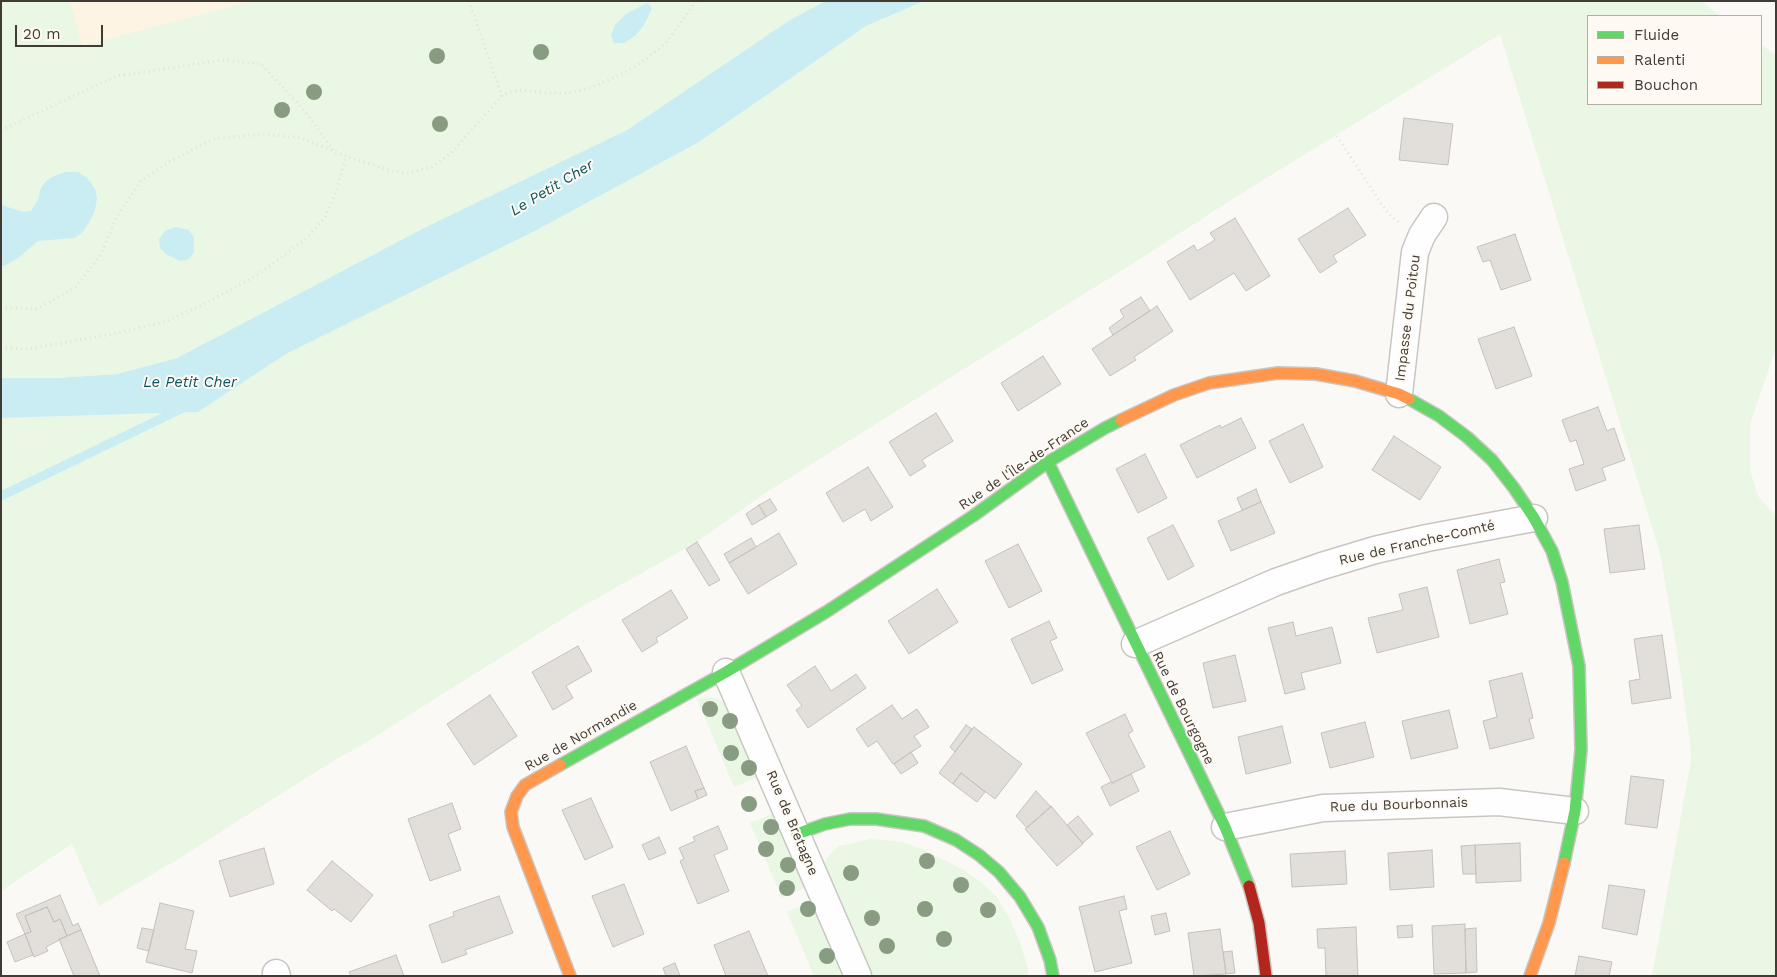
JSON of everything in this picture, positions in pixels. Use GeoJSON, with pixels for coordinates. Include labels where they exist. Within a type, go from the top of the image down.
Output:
{"type":"FeatureCollection","features":[{"type":"Feature","properties":{"kind":"street","name":"Impasse du Poitou"},"geometry":{"type":"LineString","coordinates":[[1399,394],[1415,252],[1428,226]]}},
{"type":"Feature","properties":{"kind":"street","name":"Rue de l'Île-de-France"},"geometry":{"type":"LineString","coordinates":[[726,672],[901,564],[973,516],[1048,462],[1104,428],[1174,395],[1218,382],[1278,373],[1316,374],[1355,381],[1399,394],[1439,416],[1467,437],[1492,460],[1534,518],[1552,551],[1562,582],[1579,666],[1581,750],[1575,811],[1549,923],[1530,976]]}},
{"type":"Feature","properties":{"kind":"street","name":"Rue de Bourgogne"},"geometry":{"type":"LineString","coordinates":[[1048,462],[1225,827],[1252,894],[1259,923],[1266,976]]}},
{"type":"Feature","properties":{"kind":"street","name":"Rue de Franche-Comté"},"geometry":{"type":"LineString","coordinates":[[1135,644],[1259,589],[1322,566],[1375,550],[1427,538],[1534,518]]}},
{"type":"Feature","properties":{"kind":"street","name":"Rue de Bretagne"},"geometry":{"type":"LineString","coordinates":[[726,672],[858,976]]}},
{"type":"Feature","properties":{"kind":"street","name":"Rue de Normandie"},"geometry":{"type":"LineString","coordinates":[[570,976],[513,826],[511,812],[516,796],[525,785],[542,774],[726,672]]}},
{"type":"Feature","properties":{"kind":"street","name":"Rue du Bourbonnais"},"geometry":{"type":"LineString","coordinates":[[1225,827],[1323,808],[1499,802],[1575,811]]}},
{"type":"Feature","properties":{"kind":"street"},"geometry":{"type":"LineString","coordinates":[[797,834],[825,824],[850,819],[876,819],[924,826],[956,840],[979,855],[999,872],[1020,897],[1038,927],[1050,960],[1053,976]]}},
{"type":"Feature","properties":{"kind":"path"},"geometry":{"type":"LineString","coordinates":[[469,1],[502,96]]}},
{"type":"Feature","properties":{"kind":"path"},"geometry":{"type":"LineString","coordinates":[[1,307],[38,310],[76,287],[100,256],[116,218],[141,181],[171,162],[214,139],[262,134],[301,138],[390,171],[408,173],[432,167],[451,153],[502,96],[509,92],[523,90],[545,93],[568,93],[588,89],[624,74],[666,43],[696,1]]}},
{"type":"Feature","properties":{"kind":"path"},"geometry":{"type":"LineString","coordinates":[[1,130],[116,76],[222,60],[261,64],[304,110],[335,152]]}},
{"type":"Feature","properties":{"kind":"path"},"geometry":{"type":"LineString","coordinates":[[1337,136],[1386,210],[1398,221],[1428,226]]}},
{"type":"Feature","properties":{"kind":"path"},"geometry":{"type":"LineString","coordinates":[[1,348],[27,349],[113,334],[167,320],[206,303],[259,274],[307,238],[325,217],[336,192],[346,156]]}},
{"type":"Feature","properties":{"kind":"shaded area"},"geometry":{"type":"Polygon","coordinates":[[[1,1],[252,1],[82,47],[1,1]]]}},
{"type":"Feature","properties":{"kind":"green space"},"geometry":{"type":"Polygon","coordinates":[[[1,1],[70,1],[82,46],[252,1],[826,1],[790,20],[627,130],[424,228],[177,358],[117,374],[57,378],[1,378],[1,1]]]}},
{"type":"Feature","properties":{"kind":"green space"},"geometry":{"type":"Polygon","coordinates":[[[924,1],[1701,1],[1719,15],[1587,15],[1587,105],[1762,105],[1762,46],[1776,56],[1776,348],[1750,424],[1750,470],[1758,496],[1776,516],[1776,976],[1652,976],[1691,760],[1681,675],[1660,553],[1500,34],[1231,200],[1137,261],[765,493],[697,542],[578,609],[178,859],[99,906],[72,844],[1,891],[1,418],[198,412],[286,354],[537,230],[699,142],[866,26],[924,1]]]}},
{"type":"Feature","properties":{"kind":"green space"},"geometry":{"type":"Polygon","coordinates":[[[707,697],[718,699],[725,703],[758,777],[734,787],[697,699],[707,697]]]}},
{"type":"Feature","properties":{"kind":"green space"},"geometry":{"type":"Polygon","coordinates":[[[774,813],[805,888],[782,898],[750,823],[774,813]]]}},
{"type":"Feature","properties":{"kind":"green space"},"geometry":{"type":"Polygon","coordinates":[[[871,839],[902,842],[920,848],[962,869],[981,882],[996,896],[1009,917],[1020,942],[1028,969],[1028,976],[870,976],[823,865],[827,857],[839,846],[871,839]]]}},
{"type":"Feature","properties":{"kind":"green space"},"geometry":{"type":"Polygon","coordinates":[[[811,902],[842,976],[814,976],[787,912],[811,902]]]}},
{"type":"Feature","properties":{"kind":"water","name":"Le Petit Cher"},"geometry":{"type":"Polygon","coordinates":[[[826,1],[924,1],[866,26],[699,142],[537,230],[286,354],[198,412],[1,418],[1,378],[57,378],[117,374],[177,358],[424,228],[627,130],[790,20],[826,1]]]}},
{"type":"Feature","properties":{"kind":"water"},"geometry":{"type":"Polygon","coordinates":[[[647,3],[652,8],[644,25],[636,35],[624,43],[614,43],[611,35],[615,25],[626,14],[647,3]]]}},
{"type":"Feature","properties":{"kind":"water"},"geometry":{"type":"Polygon","coordinates":[[[65,172],[78,172],[88,179],[95,189],[97,198],[95,210],[89,223],[81,234],[74,238],[38,241],[18,258],[1,266],[1,205],[24,212],[31,211],[46,181],[65,172]]]}},
{"type":"Feature","properties":{"kind":"water"},"geometry":{"type":"Polygon","coordinates":[[[176,227],[189,230],[194,238],[194,252],[189,259],[180,261],[166,254],[160,248],[159,239],[165,231],[176,227]]]}},
{"type":"Feature","properties":{"kind":"building"},"geometry":{"type":"Polygon","coordinates":[[[1404,118],[1453,124],[1448,165],[1399,160],[1404,118]]]}},
{"type":"Feature","properties":{"kind":"building"},"geometry":{"type":"Polygon","coordinates":[[[1348,208],[1366,235],[1333,256],[1337,262],[1320,273],[1298,239],[1348,208]]]}},
{"type":"Feature","properties":{"kind":"building"},"geometry":{"type":"Polygon","coordinates":[[[1235,218],[1270,276],[1246,291],[1234,273],[1190,300],[1167,262],[1194,245],[1197,251],[1215,240],[1210,233],[1235,218]]]}},
{"type":"Feature","properties":{"kind":"building"},"geometry":{"type":"Polygon","coordinates":[[[1515,234],[1531,280],[1501,290],[1490,260],[1483,262],[1477,247],[1515,234]]]}},
{"type":"Feature","properties":{"kind":"building"},"geometry":{"type":"Polygon","coordinates":[[[1141,297],[1150,311],[1113,335],[1109,328],[1124,317],[1120,310],[1141,297]]]}},
{"type":"Feature","properties":{"kind":"building"},"geometry":{"type":"Polygon","coordinates":[[[1157,306],[1173,331],[1134,357],[1136,360],[1110,376],[1092,349],[1157,306]]]}},
{"type":"Feature","properties":{"kind":"building"},"geometry":{"type":"Polygon","coordinates":[[[1514,327],[1532,376],[1496,389],[1478,339],[1514,327]]]}},
{"type":"Feature","properties":{"kind":"building"},"geometry":{"type":"Polygon","coordinates":[[[1043,356],[1061,384],[1018,411],[1001,383],[1043,356]]]}},
{"type":"Feature","properties":{"kind":"building"},"geometry":{"type":"Polygon","coordinates":[[[1598,407],[1607,431],[1614,428],[1625,460],[1602,468],[1606,480],[1576,491],[1569,469],[1584,464],[1576,440],[1570,442],[1562,420],[1598,407]]]}},
{"type":"Feature","properties":{"kind":"building"},"geometry":{"type":"Polygon","coordinates":[[[936,413],[953,441],[922,460],[926,466],[910,476],[889,442],[936,413]]]}},
{"type":"Feature","properties":{"kind":"building"},"geometry":{"type":"Polygon","coordinates":[[[1241,418],[1256,448],[1197,478],[1180,445],[1220,425],[1221,428],[1241,418]]]}},
{"type":"Feature","properties":{"kind":"building"},"geometry":{"type":"Polygon","coordinates":[[[1303,424],[1323,467],[1290,483],[1269,441],[1303,424]]]}},
{"type":"Feature","properties":{"kind":"building"},"geometry":{"type":"Polygon","coordinates":[[[1394,436],[1441,467],[1420,500],[1372,470],[1394,436]]]}},
{"type":"Feature","properties":{"kind":"building"},"geometry":{"type":"Polygon","coordinates":[[[1145,454],[1167,498],[1138,513],[1116,469],[1145,454]]]}},
{"type":"Feature","properties":{"kind":"building"},"geometry":{"type":"Polygon","coordinates":[[[868,467],[893,507],[871,521],[865,509],[843,522],[826,493],[868,467]]]}},
{"type":"Feature","properties":{"kind":"building"},"geometry":{"type":"Polygon","coordinates":[[[1256,489],[1261,502],[1242,510],[1237,498],[1256,489]]]}},
{"type":"Feature","properties":{"kind":"building"},"geometry":{"type":"Polygon","coordinates":[[[770,499],[777,510],[766,517],[759,505],[770,499]]]}},
{"type":"Feature","properties":{"kind":"building"},"geometry":{"type":"Polygon","coordinates":[[[1261,502],[1275,533],[1231,551],[1218,521],[1261,502]]]}},
{"type":"Feature","properties":{"kind":"building"},"geometry":{"type":"Polygon","coordinates":[[[759,505],[766,517],[752,525],[746,514],[759,505]]]}},
{"type":"Feature","properties":{"kind":"building"},"geometry":{"type":"Polygon","coordinates":[[[1173,525],[1194,566],[1168,580],[1147,538],[1173,525]]]}},
{"type":"Feature","properties":{"kind":"building"},"geometry":{"type":"Polygon","coordinates":[[[1639,525],[1645,569],[1610,573],[1604,529],[1639,525]]]}},
{"type":"Feature","properties":{"kind":"building"},"geometry":{"type":"Polygon","coordinates":[[[779,533],[797,564],[748,594],[729,563],[779,533]]]}},
{"type":"Feature","properties":{"kind":"building"},"geometry":{"type":"Polygon","coordinates":[[[751,538],[756,547],[729,563],[724,554],[751,538]]]}},
{"type":"Feature","properties":{"kind":"building"},"geometry":{"type":"Polygon","coordinates":[[[697,542],[720,580],[709,586],[686,549],[697,542]]]}},
{"type":"Feature","properties":{"kind":"building"},"geometry":{"type":"Polygon","coordinates":[[[1018,544],[1042,591],[1009,608],[985,561],[1018,544]]]}},
{"type":"Feature","properties":{"kind":"building"},"geometry":{"type":"Polygon","coordinates":[[[1499,559],[1505,582],[1500,583],[1508,614],[1470,624],[1457,570],[1499,559]]]}},
{"type":"Feature","properties":{"kind":"building"},"geometry":{"type":"Polygon","coordinates":[[[1427,587],[1439,637],[1377,653],[1368,618],[1403,610],[1399,594],[1427,587]]]}},
{"type":"Feature","properties":{"kind":"building"},"geometry":{"type":"Polygon","coordinates":[[[937,589],[958,622],[909,654],[888,621],[937,589]]]}},
{"type":"Feature","properties":{"kind":"building"},"geometry":{"type":"Polygon","coordinates":[[[671,590],[688,618],[656,638],[658,642],[642,652],[622,620],[671,590]]]}},
{"type":"Feature","properties":{"kind":"building"},"geometry":{"type":"Polygon","coordinates":[[[1049,621],[1057,638],[1050,641],[1063,670],[1032,684],[1011,639],[1049,621]]]}},
{"type":"Feature","properties":{"kind":"building"},"geometry":{"type":"Polygon","coordinates":[[[1293,622],[1296,636],[1332,627],[1341,663],[1301,673],[1305,689],[1285,694],[1268,628],[1293,622]]]}},
{"type":"Feature","properties":{"kind":"building"},"geometry":{"type":"Polygon","coordinates":[[[1662,635],[1671,698],[1632,704],[1629,681],[1640,679],[1634,639],[1662,635]]]}},
{"type":"Feature","properties":{"kind":"building"},"geometry":{"type":"Polygon","coordinates":[[[578,646],[592,671],[566,686],[573,698],[553,710],[532,672],[578,646]]]}},
{"type":"Feature","properties":{"kind":"building"},"geometry":{"type":"Polygon","coordinates":[[[1235,655],[1246,701],[1213,708],[1203,663],[1235,655]]]}},
{"type":"Feature","properties":{"kind":"building"},"geometry":{"type":"Polygon","coordinates":[[[815,666],[831,691],[856,674],[866,688],[808,728],[796,710],[802,706],[787,685],[815,666]]]}},
{"type":"Feature","properties":{"kind":"building"},"geometry":{"type":"Polygon","coordinates":[[[1522,673],[1533,718],[1529,719],[1534,738],[1490,749],[1483,721],[1497,717],[1489,681],[1522,673]]]}},
{"type":"Feature","properties":{"kind":"building"},"geometry":{"type":"Polygon","coordinates":[[[490,695],[517,736],[474,765],[447,724],[490,695]]]}},
{"type":"Feature","properties":{"kind":"building"},"geometry":{"type":"Polygon","coordinates":[[[892,705],[902,719],[917,709],[929,727],[914,736],[921,746],[893,764],[877,741],[868,747],[856,729],[892,705]]]}},
{"type":"Feature","properties":{"kind":"building"},"geometry":{"type":"Polygon","coordinates":[[[1449,710],[1458,748],[1411,759],[1402,721],[1449,710]]]}},
{"type":"Feature","properties":{"kind":"building"},"geometry":{"type":"Polygon","coordinates":[[[1125,714],[1133,731],[1128,734],[1145,767],[1112,783],[1086,733],[1125,714]]]}},
{"type":"Feature","properties":{"kind":"building"},"geometry":{"type":"Polygon","coordinates":[[[1365,722],[1374,757],[1330,768],[1321,733],[1365,722]]]}},
{"type":"Feature","properties":{"kind":"building"},"geometry":{"type":"Polygon","coordinates":[[[966,725],[972,729],[955,752],[950,747],[966,725]]]}},
{"type":"Feature","properties":{"kind":"building"},"geometry":{"type":"Polygon","coordinates":[[[1282,726],[1291,763],[1246,774],[1238,737],[1282,726]]]}},
{"type":"Feature","properties":{"kind":"building"},"geometry":{"type":"Polygon","coordinates":[[[974,727],[1022,764],[995,799],[961,773],[953,784],[939,773],[974,727]]]}},
{"type":"Feature","properties":{"kind":"building"},"geometry":{"type":"Polygon","coordinates":[[[686,746],[704,788],[695,791],[698,799],[671,811],[650,762],[686,746]]]}},
{"type":"Feature","properties":{"kind":"building"},"geometry":{"type":"Polygon","coordinates":[[[911,752],[918,763],[901,774],[894,764],[911,752]]]}},
{"type":"Feature","properties":{"kind":"building"},"geometry":{"type":"Polygon","coordinates":[[[961,773],[985,792],[977,802],[953,784],[961,773]]]}},
{"type":"Feature","properties":{"kind":"building"},"geometry":{"type":"Polygon","coordinates":[[[1131,774],[1139,791],[1110,806],[1101,787],[1131,774]]]}},
{"type":"Feature","properties":{"kind":"building"},"geometry":{"type":"Polygon","coordinates":[[[1631,776],[1664,780],[1657,828],[1625,824],[1631,776]]]}},
{"type":"Feature","properties":{"kind":"building"},"geometry":{"type":"Polygon","coordinates":[[[704,788],[707,795],[698,799],[695,791],[704,788]]]}},
{"type":"Feature","properties":{"kind":"building"},"geometry":{"type":"Polygon","coordinates":[[[1036,791],[1051,807],[1027,828],[1016,816],[1036,791]]]}},
{"type":"Feature","properties":{"kind":"building"},"geometry":{"type":"Polygon","coordinates":[[[591,798],[613,847],[585,860],[562,810],[591,798]]]}},
{"type":"Feature","properties":{"kind":"building"},"geometry":{"type":"Polygon","coordinates":[[[452,803],[461,829],[448,834],[461,870],[430,881],[408,819],[452,803]]]}},
{"type":"Feature","properties":{"kind":"building"},"geometry":{"type":"Polygon","coordinates":[[[1051,806],[1083,844],[1057,866],[1025,829],[1051,806]]]}},
{"type":"Feature","properties":{"kind":"building"},"geometry":{"type":"Polygon","coordinates":[[[1078,816],[1093,834],[1083,843],[1067,825],[1078,816]]]}},
{"type":"Feature","properties":{"kind":"building"},"geometry":{"type":"Polygon","coordinates":[[[718,826],[728,849],[714,855],[729,891],[698,904],[680,861],[684,859],[679,848],[695,841],[693,837],[718,826]]]}},
{"type":"Feature","properties":{"kind":"building"},"geometry":{"type":"Polygon","coordinates":[[[1170,831],[1190,874],[1157,890],[1136,847],[1170,831]]]}},
{"type":"Feature","properties":{"kind":"building"},"geometry":{"type":"Polygon","coordinates":[[[659,837],[666,853],[649,860],[642,845],[659,837]]]}},
{"type":"Feature","properties":{"kind":"building"},"geometry":{"type":"Polygon","coordinates":[[[1520,843],[1521,881],[1476,883],[1475,845],[1520,843]]]}},
{"type":"Feature","properties":{"kind":"building"},"geometry":{"type":"Polygon","coordinates":[[[1475,845],[1476,874],[1463,874],[1461,846],[1475,845]]]}},
{"type":"Feature","properties":{"kind":"building"},"geometry":{"type":"Polygon","coordinates":[[[264,848],[274,884],[230,897],[219,861],[264,848]]]}},
{"type":"Feature","properties":{"kind":"building"},"geometry":{"type":"Polygon","coordinates":[[[1432,850],[1434,887],[1390,890],[1388,853],[1432,850]]]}},
{"type":"Feature","properties":{"kind":"building"},"geometry":{"type":"Polygon","coordinates":[[[1345,851],[1347,884],[1292,887],[1290,854],[1345,851]]]}},
{"type":"Feature","properties":{"kind":"building"},"geometry":{"type":"Polygon","coordinates":[[[332,861],[373,895],[351,922],[334,909],[332,911],[307,890],[332,861]]]}},
{"type":"Feature","properties":{"kind":"building"},"geometry":{"type":"Polygon","coordinates":[[[624,884],[644,934],[613,947],[592,896],[624,884]]]}},
{"type":"Feature","properties":{"kind":"building"},"geometry":{"type":"Polygon","coordinates":[[[1609,885],[1645,890],[1637,935],[1602,928],[1609,885]]]}},
{"type":"Feature","properties":{"kind":"building"},"geometry":{"type":"Polygon","coordinates":[[[60,895],[73,926],[78,923],[81,930],[67,936],[60,919],[54,922],[47,907],[25,916],[31,932],[25,934],[16,914],[60,895]]]}},
{"type":"Feature","properties":{"kind":"building"},"geometry":{"type":"Polygon","coordinates":[[[499,896],[513,933],[465,950],[467,954],[442,963],[429,925],[454,916],[453,912],[499,896]]]}},
{"type":"Feature","properties":{"kind":"building"},"geometry":{"type":"Polygon","coordinates":[[[1124,896],[1127,909],[1119,911],[1132,963],[1095,972],[1079,907],[1124,896]]]}},
{"type":"Feature","properties":{"kind":"building"},"geometry":{"type":"Polygon","coordinates":[[[160,903],[194,911],[185,949],[197,951],[192,973],[146,962],[160,903]]]}},
{"type":"Feature","properties":{"kind":"building"},"geometry":{"type":"Polygon","coordinates":[[[47,907],[54,922],[60,919],[67,936],[46,947],[48,951],[34,957],[25,934],[31,932],[25,916],[47,907]]]}},
{"type":"Feature","properties":{"kind":"building"},"geometry":{"type":"Polygon","coordinates":[[[1166,913],[1170,931],[1155,935],[1151,916],[1166,913]]]}},
{"type":"Feature","properties":{"kind":"building"},"geometry":{"type":"Polygon","coordinates":[[[1465,924],[1466,973],[1434,974],[1432,926],[1465,924]]]}},
{"type":"Feature","properties":{"kind":"building"},"geometry":{"type":"Polygon","coordinates":[[[1412,925],[1413,937],[1398,938],[1397,926],[1412,925]]]}},
{"type":"Feature","properties":{"kind":"building"},"geometry":{"type":"Polygon","coordinates":[[[1356,927],[1358,976],[1326,976],[1325,948],[1318,948],[1317,929],[1356,927]]]}},
{"type":"Feature","properties":{"kind":"building"},"geometry":{"type":"Polygon","coordinates":[[[142,928],[154,930],[149,951],[137,948],[142,928]]]}},
{"type":"Feature","properties":{"kind":"building"},"geometry":{"type":"Polygon","coordinates":[[[1476,928],[1477,972],[1466,973],[1465,929],[1476,928]]]}},
{"type":"Feature","properties":{"kind":"building"},"geometry":{"type":"Polygon","coordinates":[[[1220,929],[1226,974],[1194,976],[1188,933],[1220,929]]]}},
{"type":"Feature","properties":{"kind":"building"},"geometry":{"type":"Polygon","coordinates":[[[81,930],[100,976],[74,976],[59,939],[81,930]]]}},
{"type":"Feature","properties":{"kind":"building"},"geometry":{"type":"Polygon","coordinates":[[[749,931],[768,976],[726,976],[714,945],[749,931]]]}},
{"type":"Feature","properties":{"kind":"building"},"geometry":{"type":"Polygon","coordinates":[[[25,934],[33,955],[15,962],[7,942],[25,934]]]}},
{"type":"Feature","properties":{"kind":"building"},"geometry":{"type":"Polygon","coordinates":[[[1232,951],[1235,973],[1226,974],[1223,952],[1232,951]]]}},
{"type":"Feature","properties":{"kind":"building"},"geometry":{"type":"Polygon","coordinates":[[[396,955],[404,976],[351,976],[349,972],[396,955]]]}},
{"type":"Feature","properties":{"kind":"building"},"geometry":{"type":"Polygon","coordinates":[[[1579,956],[1612,962],[1609,976],[1575,976],[1579,956]]]}},
{"type":"Feature","properties":{"kind":"building"},"geometry":{"type":"Polygon","coordinates":[[[675,963],[680,976],[666,976],[663,968],[675,963]]]}},
{"type":"Feature","properties":{"kind":"waterway"},"geometry":{"type":"LineString","coordinates":[[1,496],[183,408]]}},
{"type":"Feature","properties":{"kind":"traffic: fast"},"geometry":{"type":"LineString","coordinates":[[1409,399],[1439,416],[1467,437],[1492,460],[1534,518],[1552,551],[1562,582],[1579,666],[1581,750],[1575,811],[1564,863]]}},
{"type":"Feature","properties":{"kind":"traffic: fast"},"geometry":{"type":"LineString","coordinates":[[560,765],[726,672],[826,612],[973,516],[1048,462],[1121,420]]}},
{"type":"Feature","properties":{"kind":"traffic: fast"},"geometry":{"type":"LineString","coordinates":[[1048,462],[1225,827],[1249,886]]}},
{"type":"Feature","properties":{"kind":"traffic: fast"},"geometry":{"type":"LineString","coordinates":[[797,834],[825,824],[850,819],[876,819],[924,826],[956,840],[979,855],[999,872],[1020,897],[1038,927],[1050,960],[1053,976]]}},
{"type":"Feature","properties":{"kind":"traffic: slow"},"geometry":{"type":"LineString","coordinates":[[1121,420],[1174,395],[1209,383],[1278,373],[1316,374],[1355,381],[1399,394],[1409,399]]}},
{"type":"Feature","properties":{"kind":"traffic: slow"},"geometry":{"type":"LineString","coordinates":[[560,765],[525,785],[517,796],[511,812],[513,827],[570,976]]}},
{"type":"Feature","properties":{"kind":"traffic: slow"},"geometry":{"type":"LineString","coordinates":[[1530,976],[1549,923],[1564,863]]}},
{"type":"Feature","properties":{"kind":"traffic: jam"},"geometry":{"type":"LineString","coordinates":[[1249,886],[1259,923],[1266,976]]}}]}
